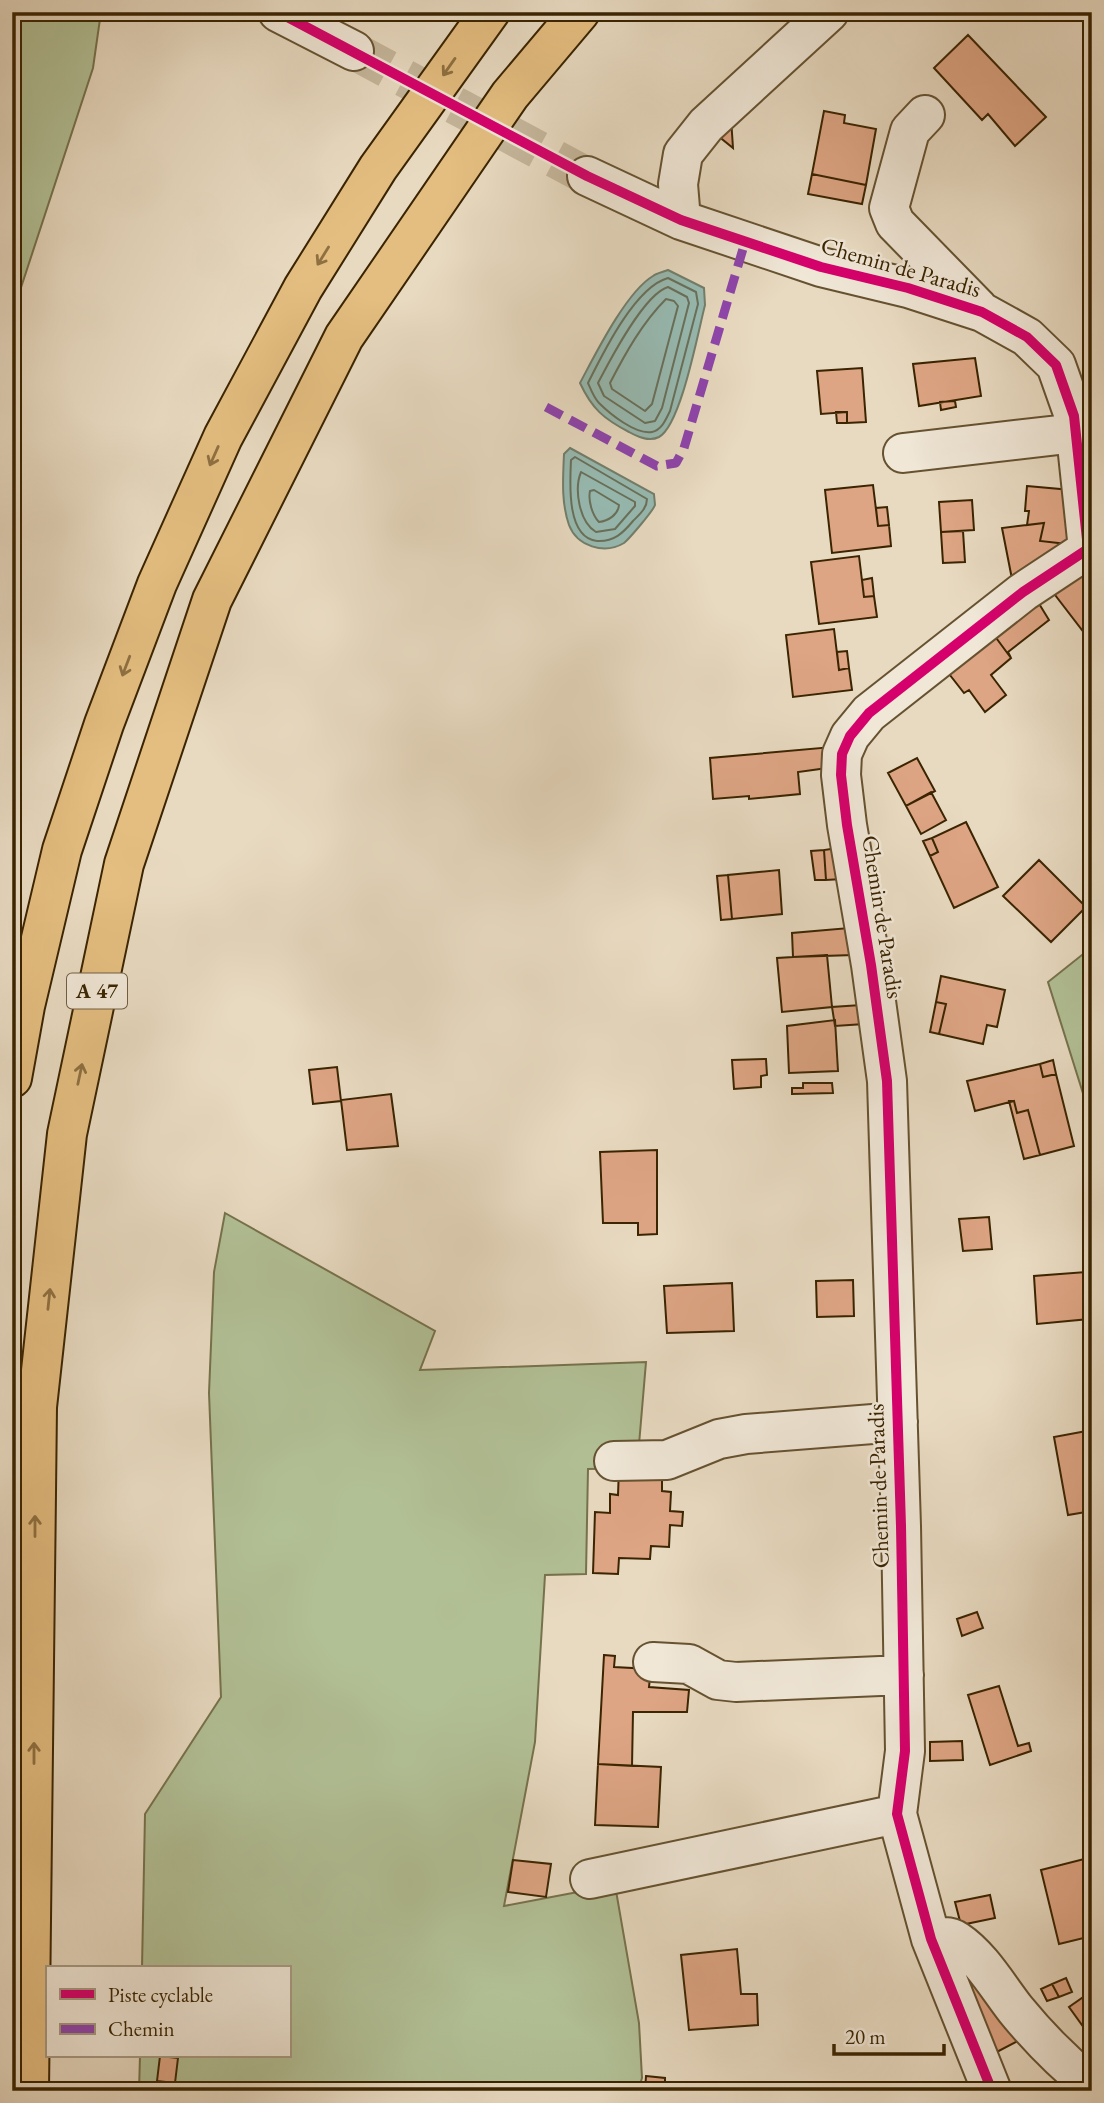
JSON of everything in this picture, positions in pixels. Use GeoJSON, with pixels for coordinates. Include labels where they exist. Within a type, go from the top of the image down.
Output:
{"type":"FeatureCollection","features":[{"type":"Feature","properties":{"kind":"highway","name":"A 47"},"geometry":{"type":"LineString","coordinates":[[12,1079],[37,953],[62,850],[104,724],[157,584],[223,437],[303,288],[357,201],[454,59],[490,12]]}},
{"type":"Feature","properties":{"kind":"highway","name":"A 47"},"geometry":{"type":"LineString","coordinates":[[29,2091],[37,1407],[67,1134],[124,864],[212,600],[345,337],[510,96],[580,12]]}},
{"type":"Feature","properties":{"kind":"street"},"geometry":{"type":"LineString","coordinates":[[278,12],[354,51]]}},
{"type":"Feature","properties":{"kind":"street"},"geometry":{"type":"LineString","coordinates":[[681,220],[678,184],[683,155],[706,125],[830,12]]}},
{"type":"Feature","properties":{"kind":"street"},"geometry":{"type":"LineString","coordinates":[[925,115],[910,131],[889,208],[895,223],[982,312]]}},
{"type":"Feature","properties":{"kind":"street","name":"Chemin de Paradis"},"geometry":{"type":"LineString","coordinates":[[587,176],[681,220],[821,267],[908,288],[982,312],[1027,337],[1056,365],[1074,416],[1090,553],[1023,592],[869,713],[850,736],[842,754],[841,775],[846,825],[871,965],[887,1081],[904,1675],[905,1751],[897,1814],[931,1939],[992,2091]]}},
{"type":"Feature","properties":{"kind":"street"},"geometry":{"type":"LineString","coordinates":[[903,453],[1076,433]]}},
{"type":"Feature","properties":{"kind":"street"},"geometry":{"type":"LineString","coordinates":[[614,1461],[667,1460],[719,1439],[746,1433],[898,1422]]}},
{"type":"Feature","properties":{"kind":"street"},"geometry":{"type":"LineString","coordinates":[[653,1662],[689,1664],[718,1680],[736,1682],[904,1675]]}},
{"type":"Feature","properties":{"kind":"street"},"geometry":{"type":"LineString","coordinates":[[590,1879],[897,1814]]}},
{"type":"Feature","properties":{"kind":"street"},"geometry":{"type":"LineString","coordinates":[[931,1939],[943,1936],[956,1940],[978,1961],[1018,2012],[1073,2071],[1092,2086]]}},
{"type":"Feature","properties":{"kind":"green space"},"geometry":{"type":"Polygon","coordinates":[[[12,12],[101,12],[93,68],[12,315],[12,12]]]}},
{"type":"Feature","properties":{"kind":"green space"},"geometry":{"type":"Polygon","coordinates":[[[1092,947],[1092,1122],[1048,982],[1092,947]]]}},
{"type":"Feature","properties":{"kind":"green space"},"geometry":{"type":"Polygon","coordinates":[[[225,1213],[435,1331],[420,1370],[646,1362],[637,1468],[588,1469],[586,1574],[545,1575],[535,1742],[504,1906],[615,1885],[639,2023],[642,2078],[638,2091],[139,2091],[140,2058],[290,2058],[290,1966],[142,1966],[145,1814],[221,1697],[209,1393],[214,1272],[225,1213]]]}},
{"type":"Feature","properties":{"kind":"water"},"geometry":{"type":"Polygon","coordinates":[[[668,270],[704,288],[705,305],[688,377],[674,415],[667,429],[659,437],[647,439],[632,434],[606,418],[594,407],[580,383],[612,325],[632,296],[653,276],[668,270]]]}},
{"type":"Feature","properties":{"kind":"water"},"geometry":{"type":"Polygon","coordinates":[[[570,448],[654,494],[655,505],[624,543],[608,548],[592,546],[578,538],[569,525],[563,490],[564,454],[570,448]]]}},
{"type":"Feature","properties":{"kind":"building"},"geometry":{"type":"Polygon","coordinates":[[[968,35],[1046,117],[1015,146],[988,114],[982,120],[934,68],[968,35]]]}},
{"type":"Feature","properties":{"kind":"building"},"geometry":{"type":"Polygon","coordinates":[[[824,111],[845,115],[844,123],[876,129],[866,185],[812,174],[824,111]]]}},
{"type":"Feature","properties":{"kind":"building"},"geometry":{"type":"Polygon","coordinates":[[[731,118],[733,148],[712,131],[731,118]]]}},
{"type":"Feature","properties":{"kind":"building"},"geometry":{"type":"Polygon","coordinates":[[[812,174],[866,185],[862,204],[808,194],[812,174]]]}},
{"type":"Feature","properties":{"kind":"building"},"geometry":{"type":"Polygon","coordinates":[[[975,358],[981,396],[919,406],[913,364],[975,358]]]}},
{"type":"Feature","properties":{"kind":"building"},"geometry":{"type":"Polygon","coordinates":[[[862,368],[866,422],[847,423],[847,412],[821,414],[817,371],[862,368]]]}},
{"type":"Feature","properties":{"kind":"building"},"geometry":{"type":"Polygon","coordinates":[[[955,401],[956,407],[941,410],[940,402],[955,401]]]}},
{"type":"Feature","properties":{"kind":"building"},"geometry":{"type":"Polygon","coordinates":[[[836,412],[847,412],[847,423],[837,423],[836,412]]]}},
{"type":"Feature","properties":{"kind":"building"},"geometry":{"type":"Polygon","coordinates":[[[873,485],[878,526],[889,525],[891,546],[832,553],[825,490],[873,485]]]}},
{"type":"Feature","properties":{"kind":"building"},"geometry":{"type":"Polygon","coordinates":[[[1027,486],[1071,490],[1067,544],[1040,541],[1044,523],[1027,525],[1027,486]]]}},
{"type":"Feature","properties":{"kind":"building"},"geometry":{"type":"Polygon","coordinates":[[[972,500],[974,530],[941,532],[939,502],[972,500]]]}},
{"type":"Feature","properties":{"kind":"building"},"geometry":{"type":"Polygon","coordinates":[[[887,507],[889,525],[878,526],[876,508],[887,507]]]}},
{"type":"Feature","properties":{"kind":"building"},"geometry":{"type":"Polygon","coordinates":[[[1044,523],[1040,541],[1067,544],[1012,579],[1002,528],[1044,523]]]}},
{"type":"Feature","properties":{"kind":"building"},"geometry":{"type":"Polygon","coordinates":[[[963,531],[965,562],[943,563],[941,532],[963,531]]]}},
{"type":"Feature","properties":{"kind":"building"},"geometry":{"type":"Polygon","coordinates":[[[859,556],[864,597],[874,596],[877,617],[819,624],[811,562],[859,556]]]}},
{"type":"Feature","properties":{"kind":"building"},"geometry":{"type":"Polygon","coordinates":[[[1081,569],[1092,586],[1092,643],[1052,591],[1081,569]]]}},
{"type":"Feature","properties":{"kind":"building"},"geometry":{"type":"Polygon","coordinates":[[[872,578],[874,596],[864,597],[862,580],[872,578]]]}},
{"type":"Feature","properties":{"kind":"building"},"geometry":{"type":"Polygon","coordinates":[[[1038,602],[1049,620],[1008,652],[1011,658],[994,635],[1038,602]]]}},
{"type":"Feature","properties":{"kind":"building"},"geometry":{"type":"Polygon","coordinates":[[[834,629],[839,670],[849,668],[852,690],[793,697],[786,635],[834,629]]]}},
{"type":"Feature","properties":{"kind":"building"},"geometry":{"type":"Polygon","coordinates":[[[994,635],[1011,658],[991,675],[1006,695],[985,712],[969,690],[964,693],[946,670],[994,635]]]}},
{"type":"Feature","properties":{"kind":"building"},"geometry":{"type":"Polygon","coordinates":[[[847,651],[849,668],[839,670],[837,652],[847,651]]]}},
{"type":"Feature","properties":{"kind":"building"},"geometry":{"type":"Polygon","coordinates":[[[832,747],[827,768],[798,772],[800,794],[713,799],[710,758],[832,747]]]}},
{"type":"Feature","properties":{"kind":"building"},"geometry":{"type":"Polygon","coordinates":[[[917,758],[935,791],[906,806],[888,773],[917,758]]]}},
{"type":"Feature","properties":{"kind":"building"},"geometry":{"type":"Polygon","coordinates":[[[931,792],[946,820],[921,834],[906,806],[931,792]]]}},
{"type":"Feature","properties":{"kind":"building"},"geometry":{"type":"Polygon","coordinates":[[[966,822],[998,887],[954,908],[930,856],[938,852],[932,838],[966,822]]]}},
{"type":"Feature","properties":{"kind":"building"},"geometry":{"type":"Polygon","coordinates":[[[932,838],[938,852],[930,856],[923,841],[932,838]]]}},
{"type":"Feature","properties":{"kind":"building"},"geometry":{"type":"Polygon","coordinates":[[[838,848],[842,879],[826,880],[824,850],[838,848]]]}},
{"type":"Feature","properties":{"kind":"building"},"geometry":{"type":"Polygon","coordinates":[[[824,850],[826,880],[815,880],[811,851],[824,850]]]}},
{"type":"Feature","properties":{"kind":"building"},"geometry":{"type":"Polygon","coordinates":[[[1039,860],[1086,907],[1051,942],[1003,896],[1039,860]]]}},
{"type":"Feature","properties":{"kind":"building"},"geometry":{"type":"Polygon","coordinates":[[[779,870],[782,914],[732,919],[728,875],[779,870]]]}},
{"type":"Feature","properties":{"kind":"building"},"geometry":{"type":"Polygon","coordinates":[[[728,875],[732,919],[721,920],[717,876],[728,875]]]}},
{"type":"Feature","properties":{"kind":"building"},"geometry":{"type":"Polygon","coordinates":[[[849,928],[853,955],[793,957],[792,933],[849,928]]]}},
{"type":"Feature","properties":{"kind":"building"},"geometry":{"type":"Polygon","coordinates":[[[827,955],[832,1007],[782,1012],[777,958],[827,955]]]}},
{"type":"Feature","properties":{"kind":"building"},"geometry":{"type":"Polygon","coordinates":[[[941,976],[1005,990],[997,1027],[987,1025],[983,1044],[939,1034],[946,1004],[936,1002],[941,976]]]}},
{"type":"Feature","properties":{"kind":"building"},"geometry":{"type":"Polygon","coordinates":[[[936,1002],[946,1004],[939,1034],[930,1032],[936,1002]]]}},
{"type":"Feature","properties":{"kind":"building"},"geometry":{"type":"Polygon","coordinates":[[[861,1005],[864,1024],[835,1026],[832,1007],[861,1005]]]}},
{"type":"Feature","properties":{"kind":"building"},"geometry":{"type":"Polygon","coordinates":[[[835,1020],[838,1071],[789,1073],[787,1026],[835,1020]]]}},
{"type":"Feature","properties":{"kind":"building"},"geometry":{"type":"Polygon","coordinates":[[[766,1059],[767,1075],[761,1076],[761,1087],[734,1089],[732,1060],[766,1059]]]}},
{"type":"Feature","properties":{"kind":"building"},"geometry":{"type":"Polygon","coordinates":[[[1053,1060],[1056,1074],[1043,1077],[1040,1064],[1053,1060]]]}},
{"type":"Feature","properties":{"kind":"building"},"geometry":{"type":"Polygon","coordinates":[[[1040,1064],[1043,1077],[1056,1074],[1074,1146],[1040,1155],[1028,1110],[1017,1113],[1014,1101],[975,1111],[967,1081],[1040,1064]]]}},
{"type":"Feature","properties":{"kind":"building"},"geometry":{"type":"Polygon","coordinates":[[[337,1067],[341,1101],[313,1104],[309,1070],[337,1067]]]}},
{"type":"Feature","properties":{"kind":"building"},"geometry":{"type":"Polygon","coordinates":[[[803,1083],[832,1083],[833,1093],[792,1094],[792,1088],[803,1088],[803,1083]]]}},
{"type":"Feature","properties":{"kind":"building"},"geometry":{"type":"Polygon","coordinates":[[[391,1094],[398,1146],[347,1150],[341,1100],[391,1094]]]}},
{"type":"Feature","properties":{"kind":"building"},"geometry":{"type":"Polygon","coordinates":[[[1009,1101],[1014,1101],[1017,1113],[1028,1110],[1040,1155],[1024,1159],[1009,1101]]]}},
{"type":"Feature","properties":{"kind":"building"},"geometry":{"type":"Polygon","coordinates":[[[657,1150],[657,1234],[638,1235],[638,1223],[603,1223],[600,1152],[657,1150]]]}},
{"type":"Feature","properties":{"kind":"building"},"geometry":{"type":"Polygon","coordinates":[[[989,1217],[992,1249],[963,1251],[959,1219],[989,1217]]]}},
{"type":"Feature","properties":{"kind":"building"},"geometry":{"type":"Polygon","coordinates":[[[1086,1272],[1089,1319],[1037,1324],[1034,1276],[1086,1272]]]}},
{"type":"Feature","properties":{"kind":"building"},"geometry":{"type":"Polygon","coordinates":[[[853,1280],[854,1316],[817,1317],[816,1281],[853,1280]]]}},
{"type":"Feature","properties":{"kind":"building"},"geometry":{"type":"Polygon","coordinates":[[[732,1283],[734,1331],[667,1333],[664,1286],[732,1283]]]}},
{"type":"Feature","properties":{"kind":"building"},"geometry":{"type":"Polygon","coordinates":[[[1092,1430],[1092,1511],[1068,1515],[1054,1437],[1092,1430]]]}},
{"type":"Feature","properties":{"kind":"building"},"geometry":{"type":"Polygon","coordinates":[[[619,1468],[662,1469],[662,1491],[671,1492],[670,1511],[683,1512],[682,1526],[670,1525],[669,1547],[651,1546],[650,1559],[619,1558],[618,1574],[593,1573],[595,1512],[610,1513],[610,1494],[618,1495],[619,1468]]]}},
{"type":"Feature","properties":{"kind":"building"},"geometry":{"type":"Polygon","coordinates":[[[977,1612],[983,1628],[962,1636],[957,1619],[977,1612]]]}},
{"type":"Feature","properties":{"kind":"building"},"geometry":{"type":"Polygon","coordinates":[[[604,1655],[615,1656],[614,1667],[651,1669],[649,1687],[689,1690],[687,1712],[633,1712],[632,1766],[598,1764],[604,1655]]]}},
{"type":"Feature","properties":{"kind":"building"},"geometry":{"type":"Polygon","coordinates":[[[999,1686],[1018,1746],[1029,1743],[1031,1751],[990,1765],[968,1695],[999,1686]]]}},
{"type":"Feature","properties":{"kind":"building"},"geometry":{"type":"Polygon","coordinates":[[[962,1741],[963,1760],[930,1761],[930,1742],[962,1741]]]}},
{"type":"Feature","properties":{"kind":"building"},"geometry":{"type":"Polygon","coordinates":[[[598,1764],[661,1767],[658,1827],[595,1825],[598,1764]]]}},
{"type":"Feature","properties":{"kind":"building"},"geometry":{"type":"Polygon","coordinates":[[[1092,1857],[1092,1936],[1059,1944],[1041,1870],[1092,1857]]]}},
{"type":"Feature","properties":{"kind":"building"},"geometry":{"type":"Polygon","coordinates":[[[513,1860],[551,1864],[546,1897],[508,1892],[513,1860]]]}},
{"type":"Feature","properties":{"kind":"building"},"geometry":{"type":"Polygon","coordinates":[[[990,1895],[995,1918],[961,1925],[955,1902],[990,1895]]]}},
{"type":"Feature","properties":{"kind":"building"},"geometry":{"type":"Polygon","coordinates":[[[737,1949],[741,1994],[757,1994],[758,2025],[689,2030],[681,1955],[737,1949]]]}},
{"type":"Feature","properties":{"kind":"building"},"geometry":{"type":"Polygon","coordinates":[[[972,1962],[1029,2035],[991,2055],[957,1969],[972,1962]]]}},
{"type":"Feature","properties":{"kind":"building"},"geometry":{"type":"Polygon","coordinates":[[[1066,1978],[1072,1992],[1059,1997],[1052,1984],[1066,1978]]]}},
{"type":"Feature","properties":{"kind":"building"},"geometry":{"type":"Polygon","coordinates":[[[1052,1984],[1059,1997],[1047,2001],[1041,1989],[1052,1984]]]}},
{"type":"Feature","properties":{"kind":"building"},"geometry":{"type":"Polygon","coordinates":[[[1092,1991],[1092,2039],[1069,2007],[1092,1991]]]}},
{"type":"Feature","properties":{"kind":"building"},"geometry":{"type":"Polygon","coordinates":[[[160,2058],[178,2058],[175,2083],[157,2081],[160,2058]]]}},
{"type":"Feature","properties":{"kind":"building"},"geometry":{"type":"Polygon","coordinates":[[[646,2076],[665,2078],[665,2091],[645,2091],[646,2076]]]}},
{"type":"Feature","properties":{"kind":"tunnel"},"geometry":{"type":"LineString","coordinates":[[354,51],[587,176]]}},
{"type":"Feature","properties":{"kind":"marked path"},"geometry":{"type":"LineString","coordinates":[[546,407],[657,466],[676,463],[684,448],[745,242]]}},
{"type":"Feature","properties":{"kind":"cycle path"},"geometry":{"type":"LineString","coordinates":[[278,12],[587,176],[681,220],[821,267],[908,288],[982,312],[1027,337],[1056,365],[1074,416],[1088,549],[1023,592],[869,713],[850,736],[842,754],[841,775],[847,825],[887,1081],[905,1751],[897,1814],[931,1939],[992,2091]]}}]}
